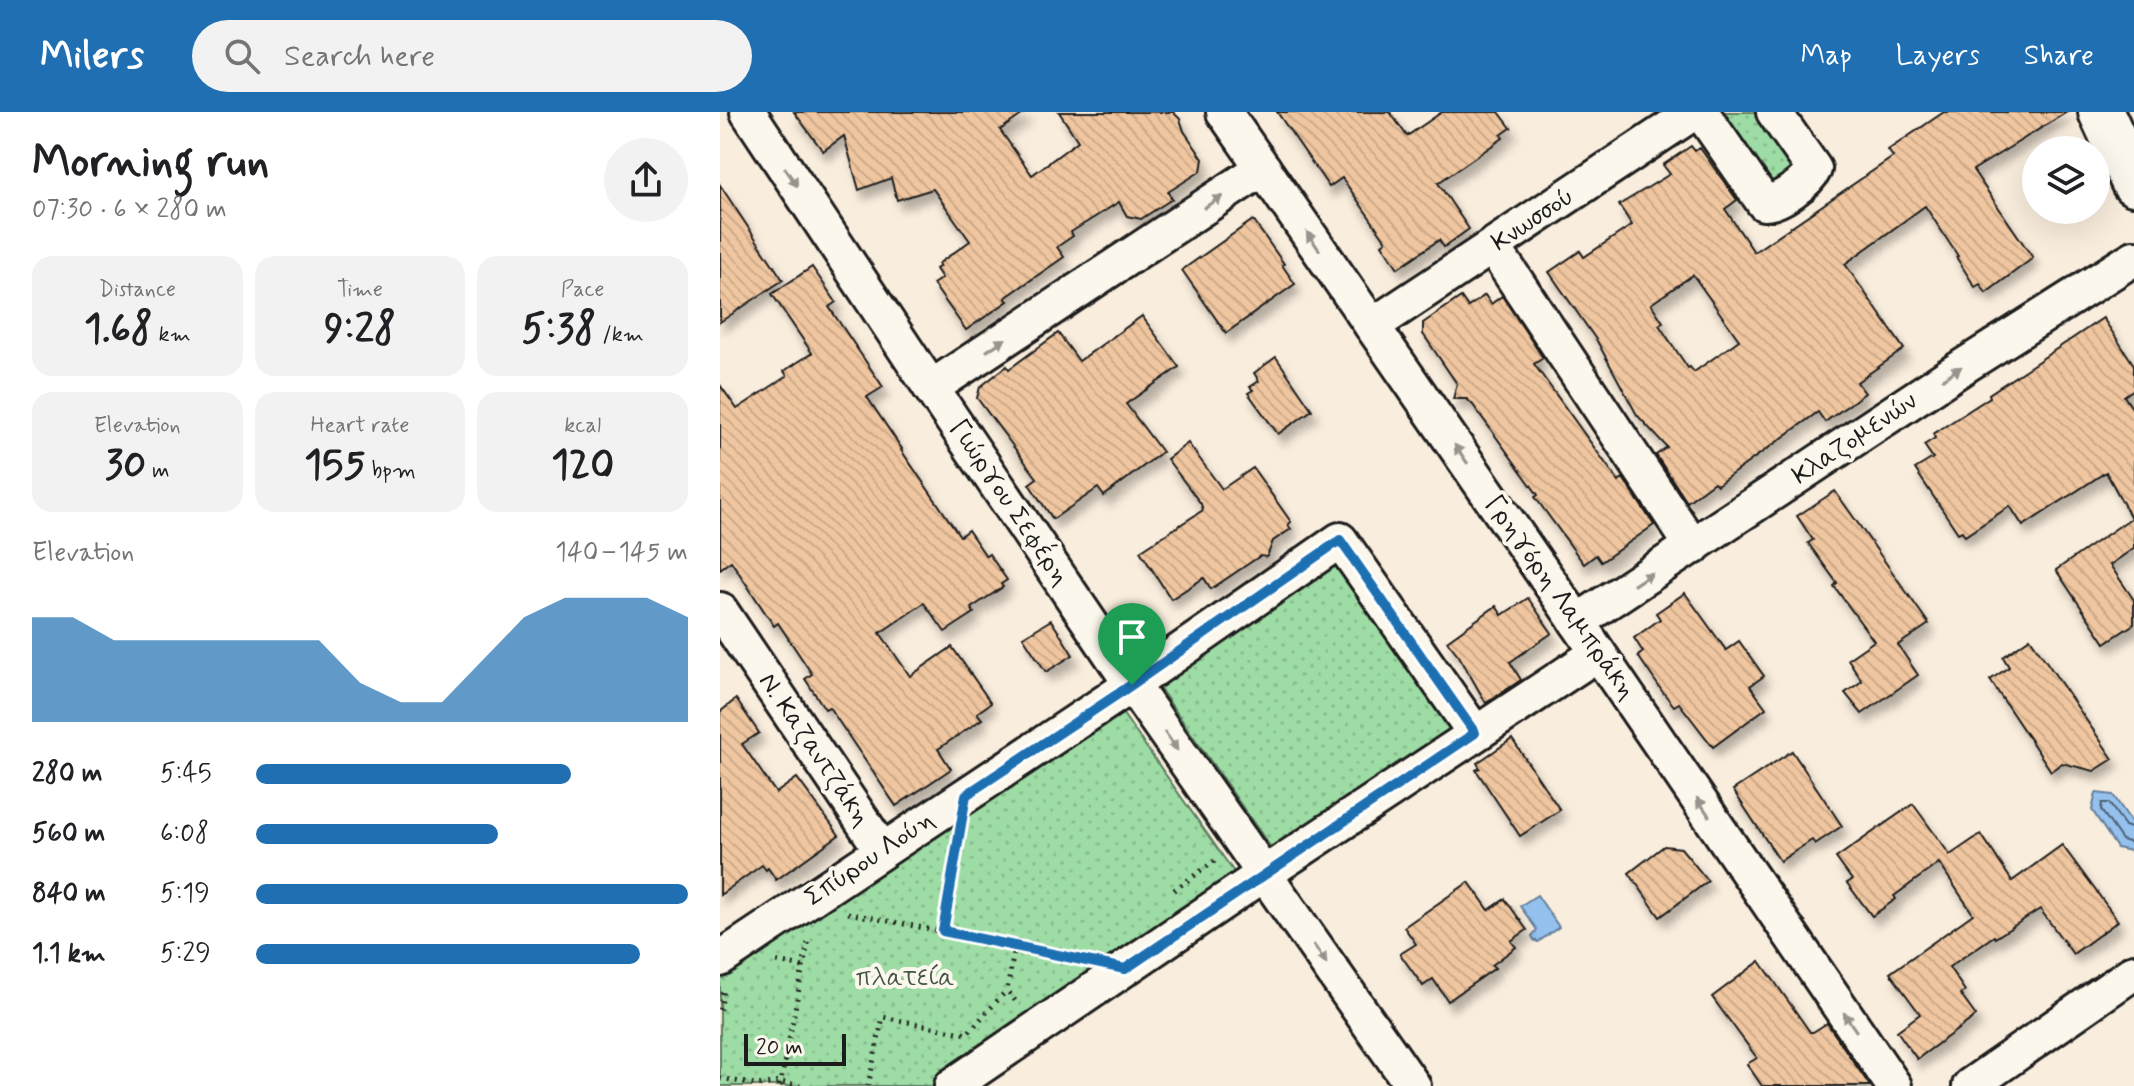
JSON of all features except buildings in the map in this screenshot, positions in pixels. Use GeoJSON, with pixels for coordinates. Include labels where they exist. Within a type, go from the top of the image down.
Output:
{"type":"FeatureCollection","features":[{"type":"Feature","properties":{"kind":"main road"},"geometry":{"type":"LineString","coordinates":[[2101,112],[2134,183]]}},
{"type":"Feature","properties":{"kind":"street","name":"Γιώργου Σεφέρη"},"geometry":{"type":"LineString","coordinates":[[748,112],[1132,685],[1413,1086]]}},
{"type":"Feature","properties":{"kind":"street","name":"Γρηγόρη Λαμπράκη"},"geometry":{"type":"LineString","coordinates":[[1224,112],[1894,1086]]}},
{"type":"Feature","properties":{"kind":"street","name":"Κνωσσού"},"geometry":{"type":"LineString","coordinates":[[1372,326],[1694,112]]}},
{"type":"Feature","properties":{"kind":"street"},"geometry":{"type":"LineString","coordinates":[[1701,112],[1764,203],[1773,203],[1810,177],[1814,169],[1774,112]]}},
{"type":"Feature","properties":{"kind":"street"},"geometry":{"type":"LineString","coordinates":[[931,388],[1263,168]]}},
{"type":"Feature","properties":{"kind":"street"},"geometry":{"type":"LineString","coordinates":[[1493,247],[1693,547]]}},
{"type":"Feature","properties":{"kind":"street","name":"Κλαζομενών"},"geometry":{"type":"LineString","coordinates":[[1577,622],[1964,366],[2134,258]]}},
{"type":"Feature","properties":{"kind":"street","name":"Σπύρου Λούη"},"geometry":{"type":"LineString","coordinates":[[720,959],[808,906],[882,850],[1132,685],[1340,540],[1475,733]]}},
{"type":"Feature","properties":{"kind":"street","name":"Ν. Καζαντζάκη"},"geometry":{"type":"LineString","coordinates":[[720,610],[882,850]]}},
{"type":"Feature","properties":{"kind":"street"},"geometry":{"type":"LineString","coordinates":[[952,1086],[1598,653]]}},
{"type":"Feature","properties":{"kind":"street"},"geometry":{"type":"LineString","coordinates":[[1970,1086],[2134,972]]}},
{"type":"Feature","properties":{"kind":"path"},"geometry":{"type":"LineString","coordinates":[[943,931],[966,795]]}},
{"type":"Feature","properties":{"kind":"path"},"geometry":{"type":"LineString","coordinates":[[781,1084],[808,906],[1125,969]]}},
{"type":"Feature","properties":{"kind":"path"},"geometry":{"type":"LineString","coordinates":[[868,1086],[883,1017],[967,1034],[1007,990],[1015,946]]}},
{"type":"Feature","properties":{"kind":"path"},"geometry":{"type":"LineString","coordinates":[[1007,990],[1037,1029]]}},
{"type":"Feature","properties":{"kind":"path"},"geometry":{"type":"LineString","coordinates":[[720,1078],[757,1085],[800,1086]]}},
{"type":"Feature","properties":{"kind":"green space"},"geometry":{"type":"Polygon","coordinates":[[[1714,112],[1764,112],[1795,170],[1773,185],[1764,185],[1714,112]]]}},
{"type":"Feature","properties":{"kind":"green space"},"geometry":{"type":"Polygon","coordinates":[[[1340,561],[1460,727],[1274,852],[1156,683],[1340,561]]]}},
{"type":"Feature","properties":{"kind":"green space","name":"πλατεία"},"geometry":{"type":"Polygon","coordinates":[[[1118,707],[1236,875],[931,1086],[720,1086],[720,978],[1118,707]]]}},
{"type":"Feature","properties":{"kind":"water"},"geometry":{"type":"Polygon","coordinates":[[[2096,793],[2113,795],[2134,826],[2134,852],[2117,848],[2092,810],[2096,793]]]}},
{"type":"Feature","properties":{"kind":"water"},"geometry":{"type":"Polygon","coordinates":[[[1537,895],[1559,927],[1538,942],[1532,936],[1537,930],[1520,906],[1537,895]]]}},
{"type":"Feature","properties":{"kind":"route"},"geometry":{"type":"LineString","coordinates":[[1340,540],[1475,733],[1125,969],[943,931],[966,795],[1132,685],[1340,540]]}}]}
